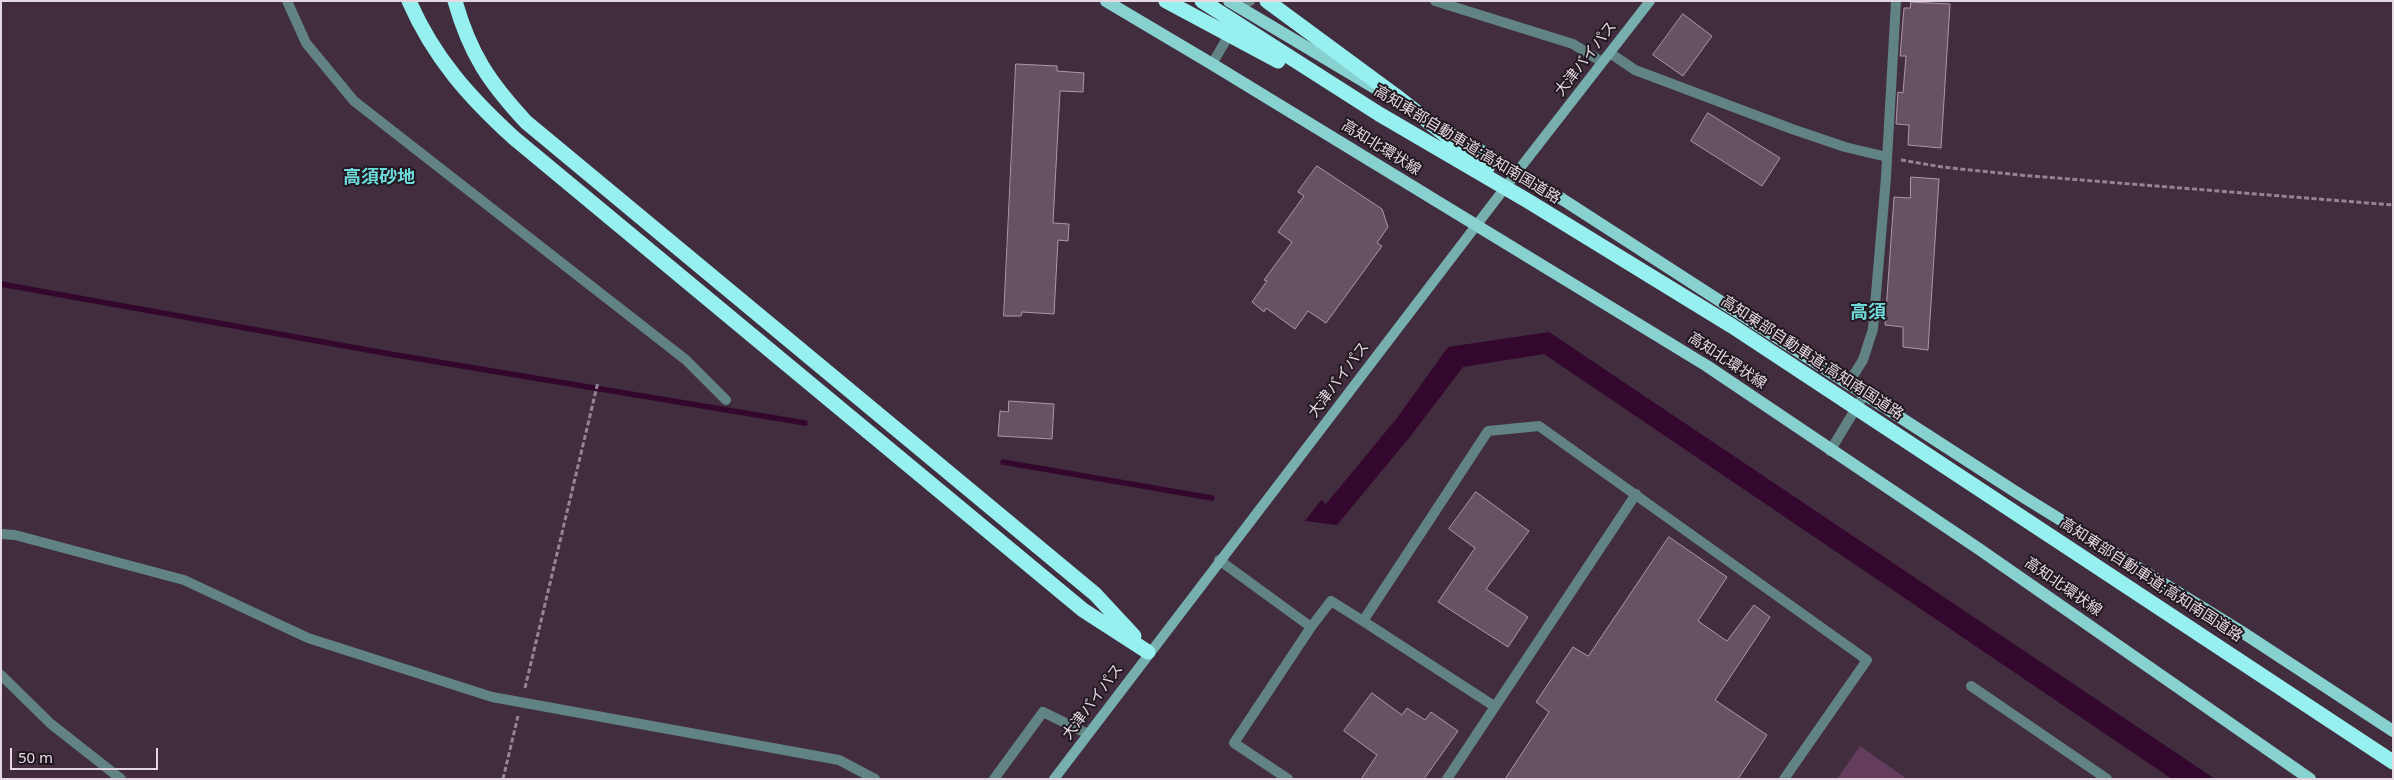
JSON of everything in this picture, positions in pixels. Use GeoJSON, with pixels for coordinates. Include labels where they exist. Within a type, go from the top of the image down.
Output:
{"type":"FeatureCollection","features":[{"type":"Feature","properties":{"kind":"highway"},"geometry":{"type":"LineString","coordinates":[[409,1],[428,38],[459,83],[514,138],[1083,610],[1148,652]]}},
{"type":"Feature","properties":{"kind":"highway"},"geometry":{"type":"LineString","coordinates":[[455,1],[464,34],[480,65],[500,93],[526,122],[1095,594],[1148,652]]}},
{"type":"Feature","properties":{"kind":"highway"},"geometry":{"type":"LineString","coordinates":[[1166,1],[1379,114]]}},
{"type":"Feature","properties":{"kind":"highway","name":"高知東部自動車道;高知南国道路"},"geometry":{"type":"LineString","coordinates":[[1202,1],[1379,114],[1528,201],[1732,326],[2393,762]]}},
{"type":"Feature","properties":{"kind":"highway"},"geometry":{"type":"LineString","coordinates":[[1267,1],[1287,18],[1396,96],[1528,201]]}},
{"type":"Feature","properties":{"kind":"main road","name":"高知北環状線"},"geometry":{"type":"LineString","coordinates":[[1106,1],[1707,366],[1830,451],[1979,549],[2310,779]]}},
{"type":"Feature","properties":{"kind":"main road","name":"大津バイパス"},"geometry":{"type":"LineString","coordinates":[[1054,779],[1148,652],[1650,1]]}},
{"type":"Feature","properties":{"kind":"main road"},"geometry":{"type":"LineString","coordinates":[[1235,3],[1517,172],[2022,496],[2242,632],[2393,731]]}},
{"type":"Feature","properties":{"kind":"street"},"geometry":{"type":"LineString","coordinates":[[287,1],[306,43],[354,101],[686,360],[726,400]]}},
{"type":"Feature","properties":{"kind":"street"},"geometry":{"type":"LineString","coordinates":[[1212,64],[1231,35],[1235,3],[1250,1]]}},
{"type":"Feature","properties":{"kind":"street"},"geometry":{"type":"LineString","coordinates":[[1435,1],[1572,44],[1602,62]]}},
{"type":"Feature","properties":{"kind":"street"},"geometry":{"type":"LineString","coordinates":[[1848,384],[1864,360],[1873,329],[1887,157],[1896,1]]}},
{"type":"Feature","properties":{"kind":"street"},"geometry":{"type":"LineString","coordinates":[[1610,53],[1635,70],[1845,147],[1887,157]]}},
{"type":"Feature","properties":{"kind":"street"},"geometry":{"type":"LineString","coordinates":[[1830,451],[1864,394]]}},
{"type":"Feature","properties":{"kind":"street"},"geometry":{"type":"LineString","coordinates":[[1363,621],[1488,431],[1539,426],[1867,660],[1784,779]]}},
{"type":"Feature","properties":{"kind":"street"},"geometry":{"type":"LineString","coordinates":[[1447,779],[1636,494]]}},
{"type":"Feature","properties":{"kind":"street"},"geometry":{"type":"LineString","coordinates":[[1,534],[15,535],[168,574],[211,591],[308,638],[439,682],[492,697],[839,760],[875,779]]}},
{"type":"Feature","properties":{"kind":"street"},"geometry":{"type":"LineString","coordinates":[[1219,560],[1311,627]]}},
{"type":"Feature","properties":{"kind":"street"},"geometry":{"type":"LineString","coordinates":[[1288,779],[1234,743],[1311,627],[1331,601],[1494,706]]}},
{"type":"Feature","properties":{"kind":"street"},"geometry":{"type":"LineString","coordinates":[[1,675],[51,724],[122,779]]}},
{"type":"Feature","properties":{"kind":"street"},"geometry":{"type":"LineString","coordinates":[[1971,686],[2107,779]]}},
{"type":"Feature","properties":{"kind":"street"},"geometry":{"type":"LineString","coordinates":[[994,779],[1043,712],[1088,734]]}},
{"type":"Feature","properties":{"kind":"path"},"geometry":{"type":"LineString","coordinates":[[1887,157],[1942,167],[2009,174],[2393,205]]}},
{"type":"Feature","properties":{"kind":"path"},"geometry":{"type":"LineString","coordinates":[[503,779],[598,382]]}},
{"type":"Feature","properties":{"kind":"shaded area"},"geometry":{"type":"Polygon","coordinates":[[[1549,332],[2215,779],[2172,779],[1544,354],[1463,367],[1409,438],[1337,525],[1305,521],[1321,500],[1326,504],[1397,418],[1448,347],[1549,332]]]}},
{"type":"Feature","properties":{"kind":"shaded area"},"geometry":{"type":"Polygon","coordinates":[[[1860,746],[1907,779],[1837,779],[1860,746]]]}},
{"type":"Feature","properties":{"kind":"building"},"geometry":{"type":"Polygon","coordinates":[[[1911,2],[1950,4],[1941,148],[1908,145],[1909,125],[1896,124],[1898,92],[1903,93],[1906,56],[1900,56],[1904,8],[1910,8],[1911,2]]]}},
{"type":"Feature","properties":{"kind":"building"},"geometry":{"type":"Polygon","coordinates":[[[1683,14],[1712,36],[1683,76],[1653,55],[1683,14]]]}},
{"type":"Feature","properties":{"kind":"building"},"geometry":{"type":"Polygon","coordinates":[[[1016,64],[1057,66],[1057,71],[1084,73],[1083,92],[1060,91],[1053,223],[1069,224],[1068,241],[1058,240],[1054,314],[1022,312],[1021,316],[1004,316],[1016,64]]]}},
{"type":"Feature","properties":{"kind":"building"},"geometry":{"type":"Polygon","coordinates":[[[1708,113],[1780,158],[1762,186],[1691,141],[1708,113]]]}},
{"type":"Feature","properties":{"kind":"building"},"geometry":{"type":"Polygon","coordinates":[[[1317,166],[1382,209],[1388,227],[1377,243],[1382,246],[1326,323],[1308,311],[1295,329],[1266,308],[1264,312],[1252,302],[1267,281],[1264,280],[1292,242],[1278,232],[1304,196],[1298,192],[1317,166]]]}},
{"type":"Feature","properties":{"kind":"building"},"geometry":{"type":"Polygon","coordinates":[[[1911,177],[1939,179],[1928,350],[1903,347],[1903,327],[1885,325],[1894,197],[1910,198],[1911,177]]]}},
{"type":"Feature","properties":{"kind":"building"},"geometry":{"type":"Polygon","coordinates":[[[1009,401],[1054,404],[1052,439],[998,436],[1000,411],[1008,412],[1009,401]]]}},
{"type":"Feature","properties":{"kind":"building"},"geometry":{"type":"Polygon","coordinates":[[[1476,492],[1529,531],[1486,589],[1528,617],[1508,647],[1438,602],[1475,548],[1449,529],[1476,492]]]}},
{"type":"Feature","properties":{"kind":"building"},"geometry":{"type":"Polygon","coordinates":[[[1669,537],[1727,577],[1698,621],[1727,641],[1754,605],[1770,617],[1715,700],[1767,735],[1738,779],[1505,779],[1549,712],[1536,702],[1573,647],[1588,656],[1669,537]]]}},
{"type":"Feature","properties":{"kind":"building"},"geometry":{"type":"Polygon","coordinates":[[[1372,693],[1402,715],[1407,708],[1425,720],[1431,712],[1458,731],[1424,779],[1361,779],[1377,755],[1344,731],[1372,693]]]}},
{"type":"Feature","properties":{"kind":"waterway"},"geometry":{"type":"LineString","coordinates":[[1,284],[390,354],[805,423]]}},
{"type":"Feature","properties":{"kind":"waterway"},"geometry":{"type":"LineString","coordinates":[[1003,462],[1212,498]]}},
{"type":"Feature","properties":{"kind":"district","name":"高須砂地"},"geometry":{"type":"Point","coordinates":[379,178]}},
{"type":"Feature","properties":{"kind":"district","name":"高須"},"geometry":{"type":"Point","coordinates":[1868,313]}}]}
